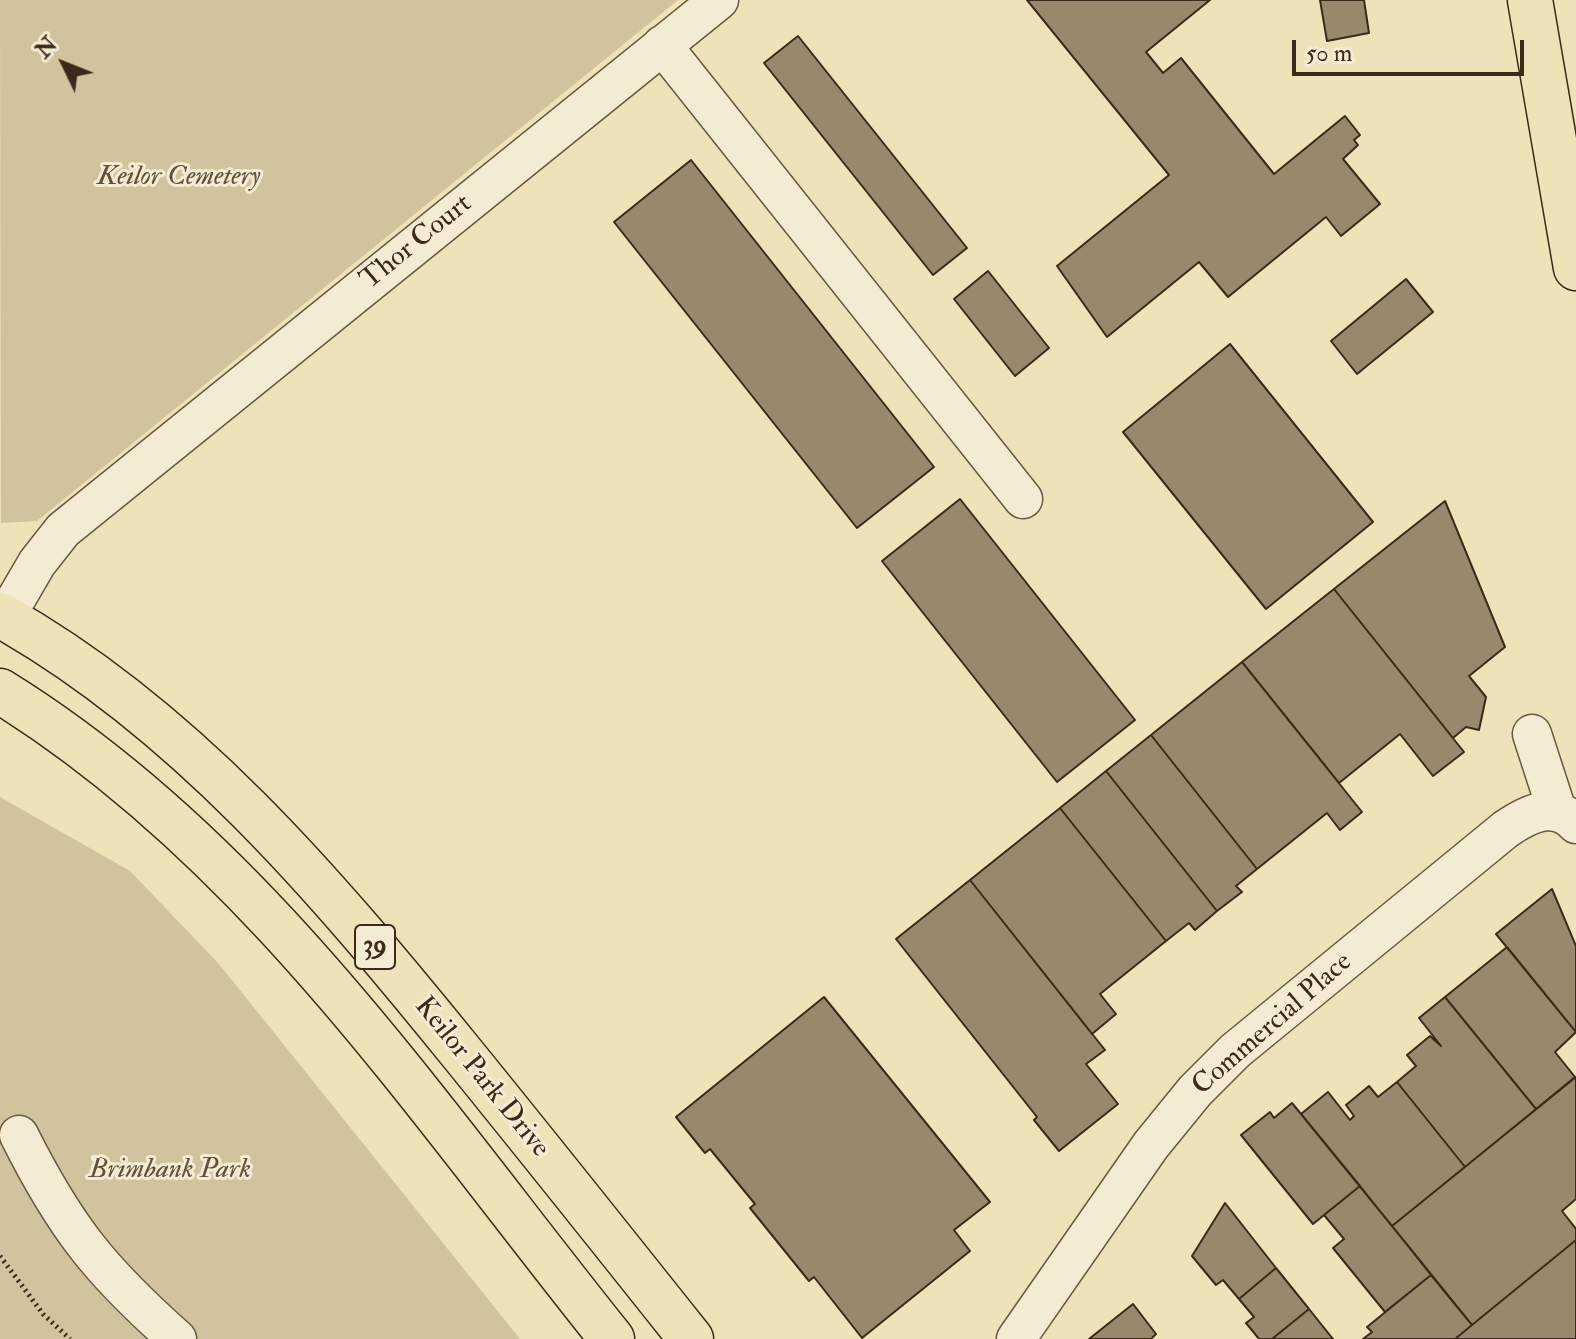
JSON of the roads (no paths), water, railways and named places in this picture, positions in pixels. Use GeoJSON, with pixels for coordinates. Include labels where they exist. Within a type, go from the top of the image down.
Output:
{"type":"FeatureCollection","features":[{"type":"Feature","properties":{"kind":"main road"},"geometry":{"type":"LineString","coordinates":[[1530,0],[1576,268]]}},
{"type":"Feature","properties":{"kind":"main road","name":"Keilor Park Drive"},"geometry":{"type":"LineString","coordinates":[[6,632],[77,665],[160,728],[240,800],[315,877],[691,1339]]}},
{"type":"Feature","properties":{"kind":"main road","name":"39"},"geometry":{"type":"LineString","coordinates":[[0,691],[95,756],[173,822],[249,896],[315,967],[612,1339]]}},
{"type":"Feature","properties":{"kind":"street","name":"Thor Court"},"geometry":{"type":"LineString","coordinates":[[6,632],[116,487],[719,0]]}},
{"type":"Feature","properties":{"kind":"street"},"geometry":{"type":"LineString","coordinates":[[662,45],[1023,499]]}},
{"type":"Feature","properties":{"kind":"street","name":"Commercial Place"},"geometry":{"type":"LineString","coordinates":[[1532,734],[1567,818]]}},
{"type":"Feature","properties":{"kind":"street","name":"Commercial Place"},"geometry":{"type":"LineString","coordinates":[[1016,1339],[1172,1117],[1235,1051],[1506,829],[1526,816],[1542,811],[1567,818]]}},
{"type":"Feature","properties":{"kind":"street"},"geometry":{"type":"LineString","coordinates":[[19,1135],[75,1235],[102,1268],[177,1339]]}},
{"type":"Feature","properties":{"kind":"park label","name":"Keilor Cemetery"},"geometry":{"type":"Point","coordinates":[179,178]}},
{"type":"Feature","properties":{"kind":"park label","name":"Brimbank Park"},"geometry":{"type":"Point","coordinates":[170,1171]}}]}
